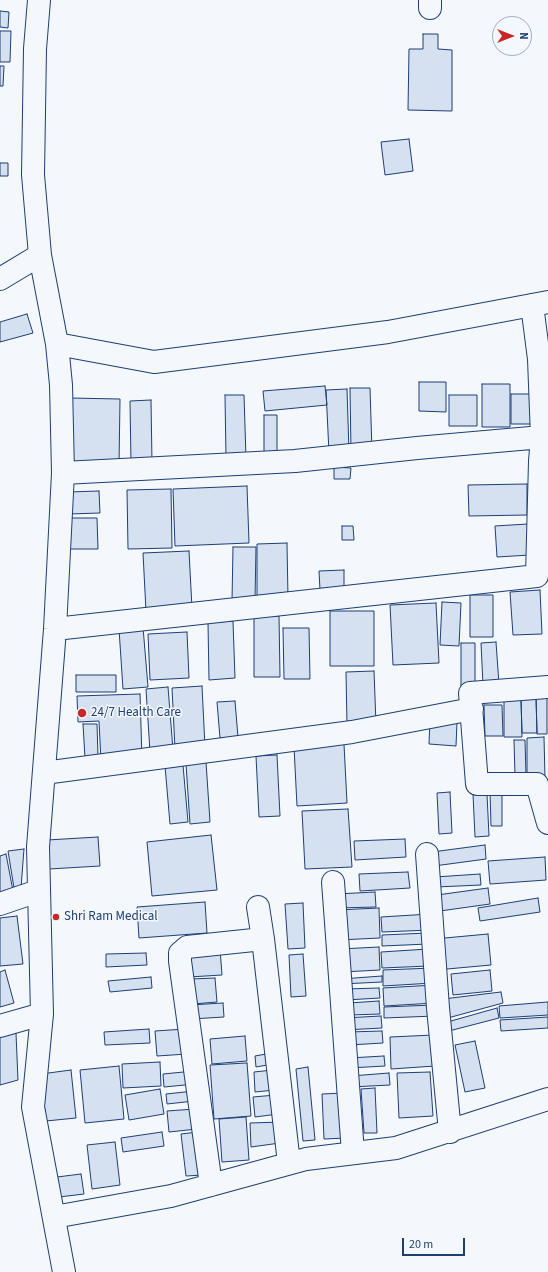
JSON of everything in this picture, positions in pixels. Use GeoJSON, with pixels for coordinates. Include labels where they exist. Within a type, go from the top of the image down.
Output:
{"type":"FeatureCollection","features":[{"type":"Feature","properties":{"kind":"street"},"geometry":{"type":"LineString","coordinates":[[39,0],[35,49],[33,175],[40,255],[57,344],[61,385],[63,473],[55,629],[38,847],[42,1014],[33,1107],[64,1272]]}},
{"type":"Feature","properties":{"kind":"street"},"geometry":{"type":"LineString","coordinates":[[0,279],[40,255]]}},
{"type":"Feature","properties":{"kind":"street"},"geometry":{"type":"LineString","coordinates":[[55,629],[536,576],[544,461],[539,359],[540,304],[388,332],[154,362],[57,344]]}},
{"type":"Feature","properties":{"kind":"street"},"geometry":{"type":"LineString","coordinates":[[63,473],[295,461],[542,437]]}},
{"type":"Feature","properties":{"kind":"street"},"geometry":{"type":"LineString","coordinates":[[548,687],[470,692],[477,784],[542,783],[548,823]]}},
{"type":"Feature","properties":{"kind":"street"},"geometry":{"type":"LineString","coordinates":[[44,774],[352,732],[472,709]]}},
{"type":"Feature","properties":{"kind":"street"},"geometry":{"type":"LineString","coordinates":[[427,854],[438,1008],[450,1132]]}},
{"type":"Feature","properties":{"kind":"street"},"geometry":{"type":"LineString","coordinates":[[333,882],[353,1153]]}},
{"type":"Feature","properties":{"kind":"street"},"geometry":{"type":"LineString","coordinates":[[0,904],[38,891]]}},
{"type":"Feature","properties":{"kind":"street"},"geometry":{"type":"LineString","coordinates":[[258,906],[289,1163]]}},
{"type":"Feature","properties":{"kind":"street"},"geometry":{"type":"LineString","coordinates":[[211,1185],[180,953],[187,947],[263,939]]}},
{"type":"Feature","properties":{"kind":"street"},"geometry":{"type":"LineString","coordinates":[[0,1026],[42,1014]]}},
{"type":"Feature","properties":{"kind":"street"},"geometry":{"type":"LineString","coordinates":[[54,1217],[170,1196],[306,1159],[396,1148],[450,1132],[548,1099]]}},
{"type":"Feature","properties":{"kind":"building"},"geometry":{"type":"Polygon","coordinates":[[[0,11],[9,12],[8,28],[0,27],[0,11]]]}},
{"type":"Feature","properties":{"kind":"building"},"geometry":{"type":"Polygon","coordinates":[[[0,31],[11,31],[10,62],[0,62],[0,31]]]}},
{"type":"Feature","properties":{"kind":"building"},"geometry":{"type":"Polygon","coordinates":[[[423,34],[438,34],[438,49],[452,50],[452,111],[408,110],[409,49],[423,49],[423,34]]]}},
{"type":"Feature","properties":{"kind":"building"},"geometry":{"type":"Polygon","coordinates":[[[0,66],[4,66],[3,86],[0,86],[0,66]]]}},
{"type":"Feature","properties":{"kind":"building"},"geometry":{"type":"Polygon","coordinates":[[[409,139],[413,171],[385,175],[381,142],[409,139]]]}},
{"type":"Feature","properties":{"kind":"building"},"geometry":{"type":"Polygon","coordinates":[[[0,163],[8,163],[8,176],[0,176],[0,163]]]}},
{"type":"Feature","properties":{"kind":"building"},"geometry":{"type":"Polygon","coordinates":[[[27,314],[33,333],[0,342],[0,322],[27,314]]]}},
{"type":"Feature","properties":{"kind":"building"},"geometry":{"type":"Polygon","coordinates":[[[419,382],[446,382],[446,412],[419,411],[419,382]]]}},
{"type":"Feature","properties":{"kind":"building"},"geometry":{"type":"Polygon","coordinates":[[[482,384],[510,384],[510,427],[482,427],[482,384]]]}},
{"type":"Feature","properties":{"kind":"building"},"geometry":{"type":"Polygon","coordinates":[[[325,386],[327,405],[265,411],[263,391],[325,386]]]}},
{"type":"Feature","properties":{"kind":"building"},"geometry":{"type":"Polygon","coordinates":[[[350,388],[370,388],[372,451],[351,451],[350,388]]]}},
{"type":"Feature","properties":{"kind":"building"},"geometry":{"type":"Polygon","coordinates":[[[347,389],[349,452],[329,453],[326,390],[347,389]]]}},
{"type":"Feature","properties":{"kind":"building"},"geometry":{"type":"Polygon","coordinates":[[[511,394],[530,394],[531,424],[511,424],[511,394]]]}},
{"type":"Feature","properties":{"kind":"building"},"geometry":{"type":"Polygon","coordinates":[[[225,395],[244,395],[246,458],[226,458],[225,395]]]}},
{"type":"Feature","properties":{"kind":"building"},"geometry":{"type":"Polygon","coordinates":[[[449,395],[477,395],[477,426],[449,426],[449,395]]]}},
{"type":"Feature","properties":{"kind":"building"},"geometry":{"type":"Polygon","coordinates":[[[70,398],[120,399],[119,465],[69,464],[70,398]]]}},
{"type":"Feature","properties":{"kind":"building"},"geometry":{"type":"Polygon","coordinates":[[[151,400],[152,463],[131,464],[130,401],[151,400]]]}},
{"type":"Feature","properties":{"kind":"building"},"geometry":{"type":"Polygon","coordinates":[[[264,415],[277,415],[277,460],[264,460],[264,415]]]}},
{"type":"Feature","properties":{"kind":"building"},"geometry":{"type":"Polygon","coordinates":[[[334,467],[351,468],[350,479],[334,479],[334,467]]]}},
{"type":"Feature","properties":{"kind":"building"},"geometry":{"type":"Polygon","coordinates":[[[527,484],[527,515],[469,516],[468,485],[527,484]]]}},
{"type":"Feature","properties":{"kind":"building"},"geometry":{"type":"Polygon","coordinates":[[[247,486],[249,543],[175,546],[173,489],[247,486]]]}},
{"type":"Feature","properties":{"kind":"building"},"geometry":{"type":"Polygon","coordinates":[[[171,489],[172,548],[128,549],[127,490],[171,489]]]}},
{"type":"Feature","properties":{"kind":"building"},"geometry":{"type":"Polygon","coordinates":[[[99,491],[100,513],[68,514],[68,492],[99,491]]]}},
{"type":"Feature","properties":{"kind":"building"},"geometry":{"type":"Polygon","coordinates":[[[67,518],[97,518],[98,549],[68,549],[67,518]]]}},
{"type":"Feature","properties":{"kind":"building"},"geometry":{"type":"Polygon","coordinates":[[[528,524],[530,555],[497,557],[495,526],[528,524]]]}},
{"type":"Feature","properties":{"kind":"building"},"geometry":{"type":"Polygon","coordinates":[[[342,526],[353,526],[354,540],[342,540],[342,526]]]}},
{"type":"Feature","properties":{"kind":"building"},"geometry":{"type":"Polygon","coordinates":[[[287,543],[288,598],[257,599],[257,544],[287,543]]]}},
{"type":"Feature","properties":{"kind":"building"},"geometry":{"type":"Polygon","coordinates":[[[233,547],[256,547],[255,601],[232,601],[233,547]]]}},
{"type":"Feature","properties":{"kind":"building"},"geometry":{"type":"Polygon","coordinates":[[[189,551],[192,608],[146,611],[143,553],[189,551]]]}},
{"type":"Feature","properties":{"kind":"building"},"geometry":{"type":"Polygon","coordinates":[[[344,570],[344,589],[320,590],[319,571],[344,570]]]}},
{"type":"Feature","properties":{"kind":"building"},"geometry":{"type":"Polygon","coordinates":[[[540,590],[542,634],[513,635],[510,592],[540,590]]]}},
{"type":"Feature","properties":{"kind":"building"},"geometry":{"type":"Polygon","coordinates":[[[470,595],[493,595],[493,637],[470,637],[470,595]]]}},
{"type":"Feature","properties":{"kind":"building"},"geometry":{"type":"Polygon","coordinates":[[[442,602],[461,603],[459,646],[440,645],[442,602]]]}},
{"type":"Feature","properties":{"kind":"building"},"geometry":{"type":"Polygon","coordinates":[[[436,603],[439,663],[393,665],[390,605],[436,603]]]}},
{"type":"Feature","properties":{"kind":"building"},"geometry":{"type":"Polygon","coordinates":[[[330,611],[374,611],[374,666],[330,666],[330,611]]]}},
{"type":"Feature","properties":{"kind":"building"},"geometry":{"type":"Polygon","coordinates":[[[254,616],[279,616],[280,677],[254,677],[254,616]]]}},
{"type":"Feature","properties":{"kind":"building"},"geometry":{"type":"Polygon","coordinates":[[[233,621],[235,678],[209,680],[208,623],[233,621]]]}},
{"type":"Feature","properties":{"kind":"building"},"geometry":{"type":"Polygon","coordinates":[[[143,627],[148,687],[123,689],[119,629],[143,627]]]}},
{"type":"Feature","properties":{"kind":"building"},"geometry":{"type":"Polygon","coordinates":[[[283,628],[309,628],[310,679],[284,679],[283,628]]]}},
{"type":"Feature","properties":{"kind":"building"},"geometry":{"type":"Polygon","coordinates":[[[187,632],[189,678],[150,680],[148,634],[187,632]]]}},
{"type":"Feature","properties":{"kind":"building"},"geometry":{"type":"Polygon","coordinates":[[[496,642],[499,684],[483,685],[481,643],[496,642]]]}},
{"type":"Feature","properties":{"kind":"building"},"geometry":{"type":"Polygon","coordinates":[[[461,643],[475,643],[475,689],[461,689],[461,643]]]}},
{"type":"Feature","properties":{"kind":"building"},"geometry":{"type":"Polygon","coordinates":[[[374,671],[376,724],[347,725],[346,672],[374,671]]]}},
{"type":"Feature","properties":{"kind":"building"},"geometry":{"type":"Polygon","coordinates":[[[76,675],[116,675],[116,692],[76,692],[76,675]]]}},
{"type":"Feature","properties":{"kind":"building"},"geometry":{"type":"Polygon","coordinates":[[[202,686],[205,747],[175,749],[172,688],[202,686]]]}},
{"type":"Feature","properties":{"kind":"building"},"geometry":{"type":"Polygon","coordinates":[[[168,687],[173,750],[150,752],[146,689],[168,687]]]}},
{"type":"Feature","properties":{"kind":"building"},"geometry":{"type":"Polygon","coordinates":[[[140,694],[142,759],[101,761],[99,721],[78,722],[77,696],[140,694]]]}},
{"type":"Feature","properties":{"kind":"building"},"geometry":{"type":"Polygon","coordinates":[[[536,696],[547,696],[547,734],[537,734],[536,696]]]}},
{"type":"Feature","properties":{"kind":"building"},"geometry":{"type":"Polygon","coordinates":[[[521,697],[536,697],[537,733],[522,733],[521,697]]]}},
{"type":"Feature","properties":{"kind":"building"},"geometry":{"type":"Polygon","coordinates":[[[504,700],[521,700],[522,737],[504,737],[504,700]]]}},
{"type":"Feature","properties":{"kind":"building"},"geometry":{"type":"Polygon","coordinates":[[[235,701],[238,737],[220,738],[217,702],[235,701]]]}},
{"type":"Feature","properties":{"kind":"building"},"geometry":{"type":"Polygon","coordinates":[[[484,705],[502,705],[503,736],[485,736],[484,705]]]}},
{"type":"Feature","properties":{"kind":"building"},"geometry":{"type":"Polygon","coordinates":[[[430,720],[457,722],[456,746],[429,744],[430,720]]]}},
{"type":"Feature","properties":{"kind":"building"},"geometry":{"type":"Polygon","coordinates":[[[83,724],[97,724],[98,757],[85,758],[83,724]]]}},
{"type":"Feature","properties":{"kind":"building"},"geometry":{"type":"Polygon","coordinates":[[[544,737],[545,778],[527,778],[527,738],[544,737]]]}},
{"type":"Feature","properties":{"kind":"building"},"geometry":{"type":"Polygon","coordinates":[[[514,740],[525,740],[526,775],[515,776],[514,740]]]}},
{"type":"Feature","properties":{"kind":"building"},"geometry":{"type":"Polygon","coordinates":[[[344,744],[347,803],[297,806],[294,747],[344,744]]]}},
{"type":"Feature","properties":{"kind":"building"},"geometry":{"type":"Polygon","coordinates":[[[277,755],[280,816],[259,817],[256,756],[277,755]]]}},
{"type":"Feature","properties":{"kind":"building"},"geometry":{"type":"Polygon","coordinates":[[[206,762],[210,822],[190,824],[186,764],[206,762]]]}},
{"type":"Feature","properties":{"kind":"building"},"geometry":{"type":"Polygon","coordinates":[[[183,765],[188,822],[170,824],[165,766],[183,765]]]}},
{"type":"Feature","properties":{"kind":"building"},"geometry":{"type":"Polygon","coordinates":[[[490,791],[502,791],[502,826],[491,826],[490,791]]]}},
{"type":"Feature","properties":{"kind":"building"},"geometry":{"type":"Polygon","coordinates":[[[450,792],[452,833],[439,834],[437,793],[450,792]]]}},
{"type":"Feature","properties":{"kind":"building"},"geometry":{"type":"Polygon","coordinates":[[[473,794],[487,794],[489,836],[475,837],[473,794]]]}},
{"type":"Feature","properties":{"kind":"building"},"geometry":{"type":"Polygon","coordinates":[[[348,809],[352,867],[305,869],[302,811],[348,809]]]}},
{"type":"Feature","properties":{"kind":"building"},"geometry":{"type":"Polygon","coordinates":[[[211,835],[217,890],[152,896],[147,842],[211,835]]]}},
{"type":"Feature","properties":{"kind":"building"},"geometry":{"type":"Polygon","coordinates":[[[98,837],[100,866],[49,869],[47,840],[98,837]]]}},
{"type":"Feature","properties":{"kind":"building"},"geometry":{"type":"Polygon","coordinates":[[[405,839],[406,857],[355,860],[354,841],[405,839]]]}},
{"type":"Feature","properties":{"kind":"building"},"geometry":{"type":"Polygon","coordinates":[[[485,845],[486,859],[434,866],[432,852],[485,845]]]}},
{"type":"Feature","properties":{"kind":"building"},"geometry":{"type":"Polygon","coordinates":[[[24,849],[21,888],[14,888],[8,851],[24,849]]]}},
{"type":"Feature","properties":{"kind":"building"},"geometry":{"type":"Polygon","coordinates":[[[6,854],[13,891],[0,894],[0,856],[6,854]]]}},
{"type":"Feature","properties":{"kind":"building"},"geometry":{"type":"Polygon","coordinates":[[[545,857],[546,880],[490,884],[488,861],[545,857]]]}},
{"type":"Feature","properties":{"kind":"building"},"geometry":{"type":"Polygon","coordinates":[[[408,872],[410,888],[360,891],[359,874],[408,872]]]}},
{"type":"Feature","properties":{"kind":"building"},"geometry":{"type":"Polygon","coordinates":[[[480,874],[481,885],[436,887],[435,877],[480,874]]]}},
{"type":"Feature","properties":{"kind":"building"},"geometry":{"type":"Polygon","coordinates":[[[488,888],[490,904],[440,911],[437,895],[488,888]]]}},
{"type":"Feature","properties":{"kind":"building"},"geometry":{"type":"Polygon","coordinates":[[[375,892],[376,907],[337,908],[337,894],[375,892]]]}},
{"type":"Feature","properties":{"kind":"building"},"geometry":{"type":"Polygon","coordinates":[[[538,898],[540,912],[480,921],[478,908],[538,898]]]}},
{"type":"Feature","properties":{"kind":"building"},"geometry":{"type":"Polygon","coordinates":[[[205,902],[207,933],[139,938],[137,907],[205,902]]]}},
{"type":"Feature","properties":{"kind":"building"},"geometry":{"type":"Polygon","coordinates":[[[303,903],[305,948],[288,949],[285,904],[303,903]]]}},
{"type":"Feature","properties":{"kind":"building"},"geometry":{"type":"Polygon","coordinates":[[[379,908],[380,938],[338,940],[337,910],[379,908]]]}},
{"type":"Feature","properties":{"kind":"building"},"geometry":{"type":"Polygon","coordinates":[[[430,914],[431,930],[382,932],[381,917],[430,914]]]}},
{"type":"Feature","properties":{"kind":"building"},"geometry":{"type":"Polygon","coordinates":[[[17,916],[23,964],[0,966],[0,918],[17,916]]]}},
{"type":"Feature","properties":{"kind":"building"},"geometry":{"type":"Polygon","coordinates":[[[428,933],[428,944],[382,946],[382,935],[428,933]]]}},
{"type":"Feature","properties":{"kind":"building"},"geometry":{"type":"Polygon","coordinates":[[[488,934],[491,965],[436,970],[434,939],[488,934]]]}},
{"type":"Feature","properties":{"kind":"building"},"geometry":{"type":"Polygon","coordinates":[[[379,947],[380,970],[342,972],[340,949],[379,947]]]}},
{"type":"Feature","properties":{"kind":"building"},"geometry":{"type":"Polygon","coordinates":[[[220,949],[222,975],[189,977],[187,952],[220,949]]]}},
{"type":"Feature","properties":{"kind":"building"},"geometry":{"type":"Polygon","coordinates":[[[428,949],[429,966],[382,968],[381,952],[428,949]]]}},
{"type":"Feature","properties":{"kind":"building"},"geometry":{"type":"Polygon","coordinates":[[[146,953],[147,965],[106,967],[106,954],[146,953]]]}},
{"type":"Feature","properties":{"kind":"building"},"geometry":{"type":"Polygon","coordinates":[[[303,954],[306,996],[291,997],[289,955],[303,954]]]}},
{"type":"Feature","properties":{"kind":"building"},"geometry":{"type":"Polygon","coordinates":[[[433,968],[433,983],[383,986],[383,970],[433,968]]]}},
{"type":"Feature","properties":{"kind":"building"},"geometry":{"type":"Polygon","coordinates":[[[5,970],[14,1003],[0,1007],[0,972],[5,970]]]}},
{"type":"Feature","properties":{"kind":"building"},"geometry":{"type":"Polygon","coordinates":[[[490,970],[492,991],[453,995],[451,974],[490,970]]]}},
{"type":"Feature","properties":{"kind":"building"},"geometry":{"type":"Polygon","coordinates":[[[382,976],[382,982],[341,984],[341,979],[382,976]]]}},
{"type":"Feature","properties":{"kind":"building"},"geometry":{"type":"Polygon","coordinates":[[[151,977],[152,988],[110,992],[108,981],[151,977]]]}},
{"type":"Feature","properties":{"kind":"building"},"geometry":{"type":"Polygon","coordinates":[[[215,978],[217,1002],[193,1004],[191,979],[215,978]]]}},
{"type":"Feature","properties":{"kind":"building"},"geometry":{"type":"Polygon","coordinates":[[[434,985],[435,1003],[384,1006],[383,988],[434,985]]]}},
{"type":"Feature","properties":{"kind":"building"},"geometry":{"type":"Polygon","coordinates":[[[379,988],[380,998],[346,1000],[345,989],[379,988]]]}},
{"type":"Feature","properties":{"kind":"building"},"geometry":{"type":"Polygon","coordinates":[[[501,992],[503,1003],[444,1019],[443,999],[501,992]]]}},
{"type":"Feature","properties":{"kind":"building"},"geometry":{"type":"Polygon","coordinates":[[[379,1001],[380,1014],[350,1015],[349,1003],[379,1001]]]}},
{"type":"Feature","properties":{"kind":"building"},"geometry":{"type":"Polygon","coordinates":[[[548,1002],[548,1015],[500,1018],[499,1006],[548,1002]]]}},
{"type":"Feature","properties":{"kind":"building"},"geometry":{"type":"Polygon","coordinates":[[[223,1003],[224,1017],[191,1019],[190,1005],[223,1003]]]}},
{"type":"Feature","properties":{"kind":"building"},"geometry":{"type":"Polygon","coordinates":[[[434,1005],[435,1016],[384,1018],[384,1007],[434,1005]]]}},
{"type":"Feature","properties":{"kind":"building"},"geometry":{"type":"Polygon","coordinates":[[[497,1008],[499,1018],[445,1032],[444,1023],[497,1008]]]}},
{"type":"Feature","properties":{"kind":"building"},"geometry":{"type":"Polygon","coordinates":[[[381,1016],[382,1028],[345,1030],[344,1018],[381,1016]]]}},
{"type":"Feature","properties":{"kind":"building"},"geometry":{"type":"Polygon","coordinates":[[[548,1017],[548,1028],[501,1031],[500,1020],[548,1017]]]}},
{"type":"Feature","properties":{"kind":"building"},"geometry":{"type":"Polygon","coordinates":[[[149,1029],[150,1043],[105,1045],[104,1032],[149,1029]]]}},
{"type":"Feature","properties":{"kind":"building"},"geometry":{"type":"Polygon","coordinates":[[[185,1029],[187,1054],[157,1056],[155,1031],[185,1029]]]}},
{"type":"Feature","properties":{"kind":"building"},"geometry":{"type":"Polygon","coordinates":[[[382,1031],[383,1043],[349,1045],[348,1032],[382,1031]]]}},
{"type":"Feature","properties":{"kind":"building"},"geometry":{"type":"Polygon","coordinates":[[[16,1033],[18,1080],[0,1085],[0,1037],[16,1033]]]}},
{"type":"Feature","properties":{"kind":"building"},"geometry":{"type":"Polygon","coordinates":[[[434,1035],[435,1066],[391,1069],[390,1037],[434,1035]]]}},
{"type":"Feature","properties":{"kind":"building"},"geometry":{"type":"Polygon","coordinates":[[[245,1036],[247,1061],[212,1064],[210,1039],[245,1036]]]}},
{"type":"Feature","properties":{"kind":"building"},"geometry":{"type":"Polygon","coordinates":[[[475,1041],[485,1088],[465,1092],[455,1045],[475,1041]]]}},
{"type":"Feature","properties":{"kind":"building"},"geometry":{"type":"Polygon","coordinates":[[[272,1053],[273,1064],[256,1067],[255,1056],[272,1053]]]}},
{"type":"Feature","properties":{"kind":"building"},"geometry":{"type":"Polygon","coordinates":[[[384,1056],[385,1066],[349,1068],[349,1058],[384,1056]]]}},
{"type":"Feature","properties":{"kind":"building"},"geometry":{"type":"Polygon","coordinates":[[[160,1062],[161,1086],[123,1088],[122,1064],[160,1062]]]}},
{"type":"Feature","properties":{"kind":"building"},"geometry":{"type":"Polygon","coordinates":[[[247,1063],[251,1116],[214,1119],[210,1065],[247,1063]]]}},
{"type":"Feature","properties":{"kind":"building"},"geometry":{"type":"Polygon","coordinates":[[[119,1066],[124,1119],[85,1123],[80,1070],[119,1066]]]}},
{"type":"Feature","properties":{"kind":"building"},"geometry":{"type":"Polygon","coordinates":[[[308,1067],[315,1140],[303,1141],[296,1069],[308,1067]]]}},
{"type":"Feature","properties":{"kind":"building"},"geometry":{"type":"Polygon","coordinates":[[[71,1070],[76,1118],[46,1121],[41,1074],[71,1070]]]}},
{"type":"Feature","properties":{"kind":"building"},"geometry":{"type":"Polygon","coordinates":[[[273,1070],[275,1090],[255,1092],[254,1072],[273,1070]]]}},
{"type":"Feature","properties":{"kind":"building"},"geometry":{"type":"Polygon","coordinates":[[[194,1071],[195,1084],[164,1087],[163,1074],[194,1071]]]}},
{"type":"Feature","properties":{"kind":"building"},"geometry":{"type":"Polygon","coordinates":[[[430,1072],[433,1116],[399,1118],[397,1073],[430,1072]]]}},
{"type":"Feature","properties":{"kind":"building"},"geometry":{"type":"Polygon","coordinates":[[[389,1073],[390,1085],[351,1087],[351,1076],[389,1073]]]}},
{"type":"Feature","properties":{"kind":"building"},"geometry":{"type":"Polygon","coordinates":[[[375,1088],[377,1133],[364,1133],[361,1089],[375,1088]]]}},
{"type":"Feature","properties":{"kind":"building"},"geometry":{"type":"Polygon","coordinates":[[[160,1089],[164,1114],[129,1120],[125,1095],[160,1089]]]}},
{"type":"Feature","properties":{"kind":"building"},"geometry":{"type":"Polygon","coordinates":[[[194,1091],[194,1101],[167,1104],[166,1094],[194,1091]]]}},
{"type":"Feature","properties":{"kind":"building"},"geometry":{"type":"Polygon","coordinates":[[[344,1093],[346,1138],[324,1139],[322,1094],[344,1093]]]}},
{"type":"Feature","properties":{"kind":"building"},"geometry":{"type":"Polygon","coordinates":[[[276,1095],[278,1114],[255,1117],[253,1097],[276,1095]]]}},
{"type":"Feature","properties":{"kind":"building"},"geometry":{"type":"Polygon","coordinates":[[[195,1109],[197,1129],[169,1132],[167,1111],[195,1109]]]}},
{"type":"Feature","properties":{"kind":"building"},"geometry":{"type":"Polygon","coordinates":[[[246,1117],[249,1160],[222,1162],[219,1119],[246,1117]]]}},
{"type":"Feature","properties":{"kind":"building"},"geometry":{"type":"Polygon","coordinates":[[[281,1122],[280,1143],[251,1147],[250,1123],[281,1122]]]}},
{"type":"Feature","properties":{"kind":"building"},"geometry":{"type":"Polygon","coordinates":[[[162,1132],[164,1146],[123,1152],[121,1138],[162,1132]]]}},
{"type":"Feature","properties":{"kind":"building"},"geometry":{"type":"Polygon","coordinates":[[[198,1132],[203,1175],[186,1176],[181,1134],[198,1132]]]}},
{"type":"Feature","properties":{"kind":"building"},"geometry":{"type":"Polygon","coordinates":[[[115,1142],[120,1185],[92,1189],[87,1145],[115,1142]]]}},
{"type":"Feature","properties":{"kind":"building"},"geometry":{"type":"Polygon","coordinates":[[[81,1174],[84,1194],[59,1197],[57,1177],[81,1174]]]}},
{"type":"Feature","properties":{"kind":"place","name":"24/7 Health Care"},"geometry":{"type":"Point","coordinates":[82,713]}},
{"type":"Feature","properties":{"kind":"place","name":"Shri Ram Medical"},"geometry":{"type":"Point","coordinates":[56,917]}}]}
